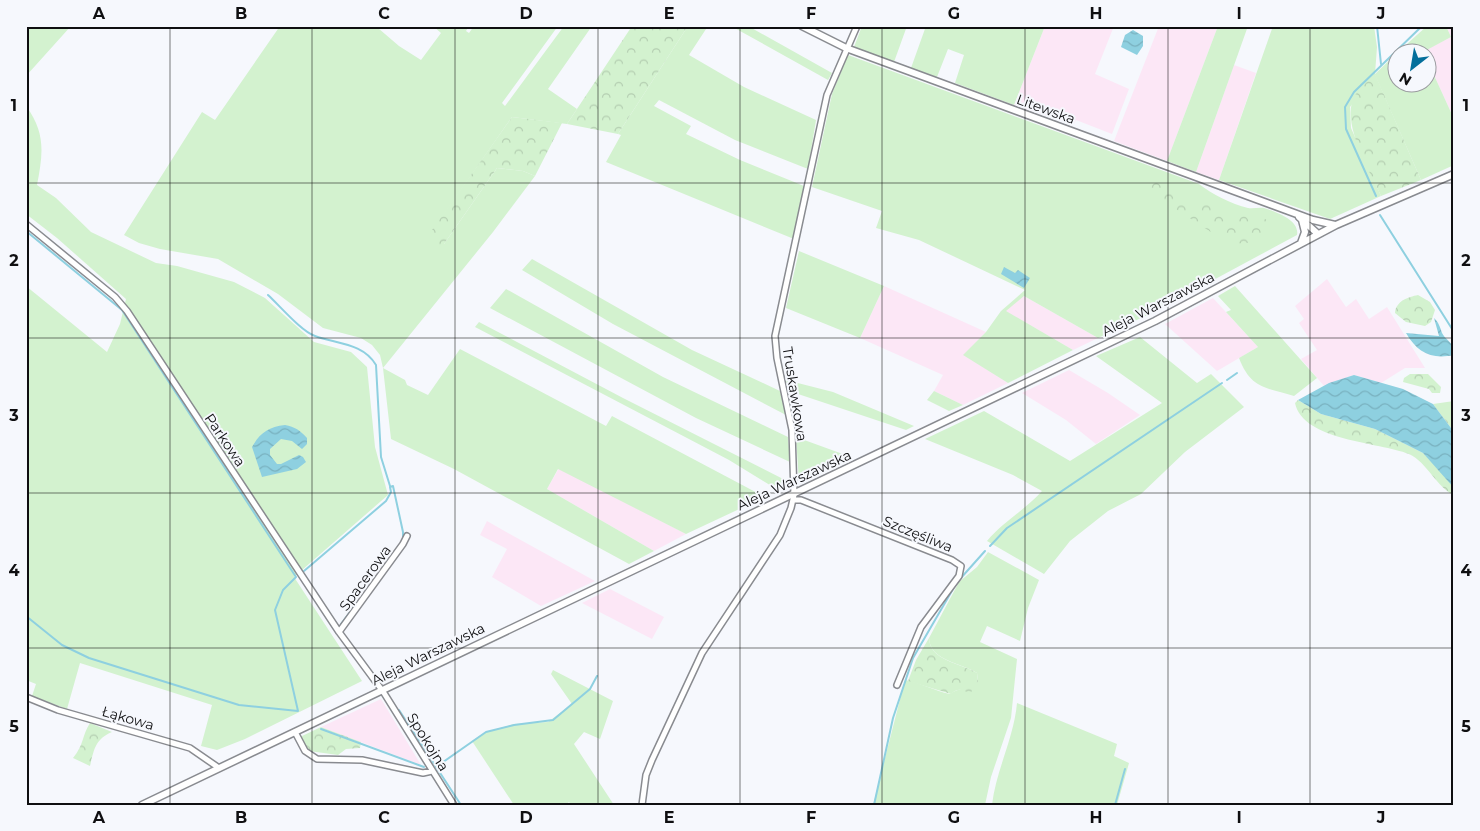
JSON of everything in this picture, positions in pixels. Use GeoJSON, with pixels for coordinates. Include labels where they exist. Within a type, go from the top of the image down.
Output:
{"type":"FeatureCollection","features":[{"type":"Feature","properties":{"kind":"street","name":"Litewska"},"geometry":{"type":"LineString","coordinates":[[802,26],[846,48],[1284,209]]}},
{"type":"Feature","properties":{"kind":"street","name":"Truskawkowa"},"geometry":{"type":"LineString","coordinates":[[642,805],[646,775],[702,654],[780,535],[793,498],[792,430],[777,358],[775,336],[828,95],[846,48],[857,26]]}},
{"type":"Feature","properties":{"kind":"street","name":"Aleja Warszawska"},"geometry":{"type":"LineString","coordinates":[[142,805],[793,498],[1155,321],[1336,224],[1454,174]]}},
{"type":"Feature","properties":{"kind":"street"},"geometry":{"type":"LineString","coordinates":[[1284,209],[1310,219],[1336,224]]}},
{"type":"Feature","properties":{"kind":"street"},"geometry":{"type":"LineString","coordinates":[[1284,209],[1318,234]]}},
{"type":"Feature","properties":{"kind":"street"},"geometry":{"type":"LineString","coordinates":[[1310,219],[1318,227],[1318,234]]}},
{"type":"Feature","properties":{"kind":"street"},"geometry":{"type":"LineString","coordinates":[[1301,220],[1305,228],[1301,242]]}},
{"type":"Feature","properties":{"kind":"street","name":"Parkowa"},"geometry":{"type":"LineString","coordinates":[[26,224],[115,297],[127,311],[339,632],[382,691]]}},
{"type":"Feature","properties":{"kind":"street","name":"Szczęśliwa"},"geometry":{"type":"LineString","coordinates":[[793,498],[897,537],[952,560],[961,566],[959,576],[921,627],[897,685]]}},
{"type":"Feature","properties":{"kind":"street","name":"Spacerowa"},"geometry":{"type":"LineString","coordinates":[[339,632],[407,536]]}},
{"type":"Feature","properties":{"kind":"street","name":"Spokojna"},"geometry":{"type":"LineString","coordinates":[[382,691],[454,805]]}},
{"type":"Feature","properties":{"kind":"street","name":"Łąkowa"},"geometry":{"type":"LineString","coordinates":[[26,697],[58,710],[190,748],[219,768]]}},
{"type":"Feature","properties":{"kind":"street"},"geometry":{"type":"LineString","coordinates":[[295,732],[305,751],[317,759],[362,760],[423,772],[432,771]]}},
{"type":"Feature","properties":{"kind":"shaded area"},"geometry":{"type":"Polygon","coordinates":[[[1045,26],[1114,26],[1095,74],[1129,89],[1112,134],[1076,120],[1074,124],[1014,105],[1045,26]]]}},
{"type":"Feature","properties":{"kind":"shaded area"},"geometry":{"type":"Polygon","coordinates":[[[1159,26],[1218,26],[1167,161],[1114,141],[1159,26]]]}},
{"type":"Feature","properties":{"kind":"shaded area"},"geometry":{"type":"Polygon","coordinates":[[[1446,26],[1454,26],[1454,119],[1438,84],[1438,44],[1451,37],[1446,26]]]}},
{"type":"Feature","properties":{"kind":"shaded area"},"geometry":{"type":"Polygon","coordinates":[[[1234,65],[1256,73],[1219,180],[1196,172],[1234,65]]]}},
{"type":"Feature","properties":{"kind":"shaded area"},"geometry":{"type":"Polygon","coordinates":[[[1327,279],[1346,307],[1356,299],[1369,319],[1387,307],[1425,368],[1405,368],[1381,383],[1354,375],[1324,386],[1301,359],[1317,350],[1299,323],[1304,319],[1295,306],[1327,279]]]}},
{"type":"Feature","properties":{"kind":"shaded area"},"geometry":{"type":"Polygon","coordinates":[[[884,286],[986,332],[964,355],[1008,383],[963,405],[934,391],[943,375],[860,338],[884,286]]]}},
{"type":"Feature","properties":{"kind":"shaded area"},"geometry":{"type":"Polygon","coordinates":[[[1024,296],[1098,338],[1073,350],[1005,311],[1024,296]]]}},
{"type":"Feature","properties":{"kind":"shaded area"},"geometry":{"type":"Polygon","coordinates":[[[1213,298],[1258,347],[1217,371],[1165,324],[1213,298]]]}},
{"type":"Feature","properties":{"kind":"shaded area"},"geometry":{"type":"Polygon","coordinates":[[[1069,370],[1140,415],[1096,444],[1066,420],[1022,393],[1069,370]]]}},
{"type":"Feature","properties":{"kind":"shaded area"},"geometry":{"type":"Polygon","coordinates":[[[559,468],[686,534],[654,551],[547,489],[559,468]]]}},
{"type":"Feature","properties":{"kind":"shaded area"},"geometry":{"type":"Polygon","coordinates":[[[487,521],[595,581],[541,606],[492,577],[507,549],[480,535],[487,521]]]}},
{"type":"Feature","properties":{"kind":"shaded area"},"geometry":{"type":"Polygon","coordinates":[[[610,589],[664,617],[652,639],[582,603],[610,589]]]}},
{"type":"Feature","properties":{"kind":"shaded area"},"geometry":{"type":"Polygon","coordinates":[[[381,699],[421,765],[321,727],[381,699]]]}},
{"type":"Feature","properties":{"kind":"green space"},"geometry":{"type":"Polygon","coordinates":[[[26,26],[71,26],[26,76],[29,44],[26,26]]]}},
{"type":"Feature","properties":{"kind":"green space"},"geometry":{"type":"Polygon","coordinates":[[[280,26],[379,26],[378,28],[399,46],[421,60],[441,33],[433,26],[469,26],[466,31],[469,33],[474,26],[558,26],[502,103],[505,106],[564,26],[592,26],[548,89],[577,109],[567,124],[512,117],[428,237],[444,244],[497,168],[523,171],[535,176],[493,232],[383,368],[380,355],[372,345],[361,338],[323,328],[278,294],[218,259],[160,249],[139,243],[124,235],[202,112],[215,120],[280,26]]]}},
{"type":"Feature","properties":{"kind":"green space"},"geometry":{"type":"Polygon","coordinates":[[[632,26],[688,26],[618,134],[567,124],[632,26]]]}},
{"type":"Feature","properties":{"kind":"green space"},"geometry":{"type":"Polygon","coordinates":[[[688,26],[708,26],[689,55],[744,87],[816,120],[808,169],[735,140],[659,100],[654,106],[691,126],[686,134],[740,160],[804,186],[794,239],[606,162],[621,135],[618,134],[688,26]]]}},
{"type":"Feature","properties":{"kind":"green space"},"geometry":{"type":"Polygon","coordinates":[[[731,26],[748,26],[832,73],[828,80],[731,26]]]}},
{"type":"Feature","properties":{"kind":"green space"},"geometry":{"type":"Polygon","coordinates":[[[862,26],[907,26],[894,62],[854,47],[862,26]]]}},
{"type":"Feature","properties":{"kind":"green space"},"geometry":{"type":"Polygon","coordinates":[[[926,26],[1045,26],[1014,105],[955,83],[964,55],[948,49],[937,77],[911,68],[926,26]]]}},
{"type":"Feature","properties":{"kind":"green space"},"geometry":{"type":"Polygon","coordinates":[[[1218,26],[1248,26],[1196,172],[1167,161],[1218,26]]]}},
{"type":"Feature","properties":{"kind":"green space"},"geometry":{"type":"Polygon","coordinates":[[[1273,26],[1374,26],[1377,47],[1375,74],[1388,62],[1388,92],[1438,92],[1438,84],[1454,119],[1454,165],[1421,180],[1375,75],[1350,107],[1351,128],[1381,196],[1330,219],[1219,180],[1273,26]]]}},
{"type":"Feature","properties":{"kind":"green space"},"geometry":{"type":"Polygon","coordinates":[[[1427,26],[1446,26],[1451,37],[1438,44],[1438,42],[1409,42],[1427,26]]]}},
{"type":"Feature","properties":{"kind":"green space"},"geometry":{"type":"Polygon","coordinates":[[[848,55],[1199,184],[1235,204],[1248,208],[1264,208],[1275,212],[1286,217],[1295,225],[1297,235],[1154,312],[1098,338],[1024,296],[1006,311],[1073,350],[1008,383],[963,355],[986,332],[1001,311],[1025,290],[919,240],[876,228],[882,211],[812,187],[832,94],[848,55]]]}},
{"type":"Feature","properties":{"kind":"green space"},"geometry":{"type":"Polygon","coordinates":[[[1375,74],[1421,180],[1381,196],[1358,145],[1351,117],[1351,105],[1356,94],[1375,74]]]}},
{"type":"Feature","properties":{"kind":"green space"},"geometry":{"type":"Polygon","coordinates":[[[26,106],[37,125],[40,135],[41,163],[37,185],[56,198],[91,232],[156,263],[177,266],[234,282],[265,298],[314,342],[351,352],[367,367],[375,447],[388,495],[294,577],[362,681],[245,739],[217,750],[201,746],[212,705],[80,663],[67,709],[32,696],[36,684],[26,680],[26,286],[107,352],[120,324],[126,299],[57,238],[26,214],[26,106]]]}},
{"type":"Feature","properties":{"kind":"green space"},"geometry":{"type":"Polygon","coordinates":[[[512,117],[562,123],[535,176],[523,171],[497,168],[444,244],[436,250],[430,244],[427,237],[512,117]]]}},
{"type":"Feature","properties":{"kind":"green space"},"geometry":{"type":"Polygon","coordinates":[[[1151,182],[1174,187],[1189,204],[1206,201],[1224,216],[1252,215],[1263,218],[1270,222],[1268,234],[1247,243],[1229,244],[1159,198],[1148,187],[1151,182]]]}},
{"type":"Feature","properties":{"kind":"green space"},"geometry":{"type":"Polygon","coordinates":[[[799,251],[884,286],[860,338],[786,308],[799,251]]]}},
{"type":"Feature","properties":{"kind":"green space"},"geometry":{"type":"Polygon","coordinates":[[[532,259],[692,350],[780,391],[786,415],[613,324],[522,270],[532,259]]]}},
{"type":"Feature","properties":{"kind":"green space"},"geometry":{"type":"Polygon","coordinates":[[[1235,286],[1317,378],[1294,396],[1260,385],[1249,376],[1244,368],[1239,358],[1258,347],[1226,312],[1231,310],[1218,296],[1235,286]]]}},
{"type":"Feature","properties":{"kind":"green space"},"geometry":{"type":"Polygon","coordinates":[[[506,289],[663,377],[788,437],[790,462],[696,418],[490,308],[506,289]]]}},
{"type":"Feature","properties":{"kind":"green space"},"geometry":{"type":"Polygon","coordinates":[[[1418,295],[1430,302],[1435,310],[1431,322],[1425,326],[1406,322],[1395,313],[1400,303],[1407,298],[1418,295]]]}},
{"type":"Feature","properties":{"kind":"green space"},"geometry":{"type":"Polygon","coordinates":[[[479,322],[623,398],[791,483],[778,490],[729,460],[475,327],[479,322]]]}},
{"type":"Feature","properties":{"kind":"green space"},"geometry":{"type":"Polygon","coordinates":[[[1140,337],[1197,383],[1211,374],[1244,407],[1185,452],[1141,494],[1108,511],[1070,541],[1044,574],[987,541],[1000,527],[1042,491],[1013,475],[925,439],[984,411],[1070,461],[1162,403],[1096,356],[1140,337]]]}},
{"type":"Feature","properties":{"kind":"green space"},"geometry":{"type":"Polygon","coordinates":[[[460,349],[606,426],[612,416],[765,497],[686,534],[558,469],[547,489],[654,551],[629,564],[454,469],[391,439],[383,368],[405,380],[407,385],[428,395],[460,349]]]}},
{"type":"Feature","properties":{"kind":"green space"},"geometry":{"type":"Polygon","coordinates":[[[1410,374],[1428,374],[1441,387],[1440,393],[1432,393],[1429,389],[1403,382],[1404,378],[1410,374]]]}},
{"type":"Feature","properties":{"kind":"green space"},"geometry":{"type":"Polygon","coordinates":[[[786,380],[833,392],[914,426],[906,430],[789,391],[786,380]]]}},
{"type":"Feature","properties":{"kind":"green space"},"geometry":{"type":"Polygon","coordinates":[[[934,391],[963,405],[949,411],[927,400],[934,391]]]}},
{"type":"Feature","properties":{"kind":"green space"},"geometry":{"type":"Polygon","coordinates":[[[1298,400],[1321,414],[1375,429],[1423,453],[1451,482],[1454,495],[1442,487],[1421,463],[1409,454],[1327,433],[1312,425],[1301,416],[1295,403],[1298,400]]]}},
{"type":"Feature","properties":{"kind":"green space"},"geometry":{"type":"Polygon","coordinates":[[[1454,401],[1454,432],[1433,404],[1454,401]]]}},
{"type":"Feature","properties":{"kind":"green space"},"geometry":{"type":"Polygon","coordinates":[[[796,437],[851,457],[799,482],[796,437]]]}},
{"type":"Feature","properties":{"kind":"green space"},"geometry":{"type":"Polygon","coordinates":[[[988,552],[1039,580],[1028,608],[1020,641],[987,626],[980,642],[1017,659],[1011,718],[991,777],[985,805],[873,805],[905,680],[950,694],[972,686],[978,681],[977,673],[947,660],[935,652],[929,638],[959,582],[977,567],[988,552]]]}},
{"type":"Feature","properties":{"kind":"green space"},"geometry":{"type":"Polygon","coordinates":[[[929,638],[934,652],[977,673],[978,681],[970,694],[960,690],[951,694],[908,681],[916,660],[929,638]]]}},
{"type":"Feature","properties":{"kind":"green space"},"geometry":{"type":"Polygon","coordinates":[[[553,670],[613,701],[600,739],[584,732],[574,744],[614,805],[571,805],[569,802],[566,805],[514,805],[472,741],[484,733],[514,724],[548,722],[572,704],[551,674],[553,670]]]}},
{"type":"Feature","properties":{"kind":"green space"},"geometry":{"type":"Polygon","coordinates":[[[1017,703],[1117,744],[1114,756],[1129,763],[1117,805],[992,805],[1017,703]]]}},
{"type":"Feature","properties":{"kind":"green space"},"geometry":{"type":"Polygon","coordinates":[[[90,723],[112,732],[99,742],[94,750],[90,766],[73,758],[90,723]]]}},
{"type":"Feature","properties":{"kind":"green space"},"geometry":{"type":"Polygon","coordinates":[[[321,727],[361,742],[360,748],[346,749],[338,755],[309,751],[301,740],[302,736],[321,727]]]}},
{"type":"Feature","properties":{"kind":"water"},"geometry":{"type":"Polygon","coordinates":[[[1133,30],[1143,36],[1143,46],[1137,55],[1121,47],[1125,35],[1133,30]]]}},
{"type":"Feature","properties":{"kind":"water"},"geometry":{"type":"Polygon","coordinates":[[[1004,267],[1015,273],[1018,270],[1030,278],[1024,288],[1001,274],[1004,267]]]}},
{"type":"Feature","properties":{"kind":"water"},"geometry":{"type":"Polygon","coordinates":[[[1434,318],[1444,336],[1452,344],[1454,355],[1438,356],[1425,353],[1410,340],[1406,333],[1439,336],[1434,318]]]}},
{"type":"Feature","properties":{"kind":"water"},"geometry":{"type":"Polygon","coordinates":[[[1354,375],[1403,389],[1433,404],[1454,432],[1454,488],[1423,453],[1375,429],[1321,414],[1298,400],[1329,383],[1354,375]]]}},
{"type":"Feature","properties":{"kind":"water"},"geometry":{"type":"Polygon","coordinates":[[[285,425],[295,428],[302,433],[307,438],[307,444],[302,449],[292,441],[281,439],[270,449],[270,455],[277,464],[281,464],[299,455],[306,462],[297,469],[262,477],[252,447],[265,432],[274,427],[285,425]]]}},
{"type":"Feature","properties":{"kind":"waterway"},"geometry":{"type":"LineString","coordinates":[[1377,26],[1381,64]]}},
{"type":"Feature","properties":{"kind":"waterway"},"geometry":{"type":"LineString","coordinates":[[1376,196],[1346,129],[1345,107],[1354,92],[1422,26]]}},
{"type":"Feature","properties":{"kind":"waterway"},"geometry":{"type":"LineString","coordinates":[[1380,215],[1454,332]]}},
{"type":"Feature","properties":{"kind":"waterway"},"geometry":{"type":"LineString","coordinates":[[26,231],[122,310],[296,577],[283,590],[275,610],[298,711],[239,705],[89,658],[62,645],[26,616]]}},
{"type":"Feature","properties":{"kind":"waterway"},"geometry":{"type":"LineString","coordinates":[[268,295],[297,324],[309,333],[357,348],[371,358],[376,365],[381,457],[390,486]]}},
{"type":"Feature","properties":{"kind":"waterway"},"geometry":{"type":"LineString","coordinates":[[1227,380],[1237,373]]}},
{"type":"Feature","properties":{"kind":"waterway"},"geometry":{"type":"LineString","coordinates":[[990,546],[1007,528],[1222,383]]}},
{"type":"Feature","properties":{"kind":"waterway"},"geometry":{"type":"LineString","coordinates":[[304,571],[386,501],[391,492],[390,487],[393,486],[403,540]]}},
{"type":"Feature","properties":{"kind":"waterway"},"geometry":{"type":"LineString","coordinates":[[960,579],[985,551]]}},
{"type":"Feature","properties":{"kind":"waterway"},"geometry":{"type":"LineString","coordinates":[[874,805],[893,718],[913,658],[953,589]]}},
{"type":"Feature","properties":{"kind":"waterway"},"geometry":{"type":"LineString","coordinates":[[341,624],[359,600]]}},
{"type":"Feature","properties":{"kind":"waterway"},"geometry":{"type":"LineString","coordinates":[[436,767],[486,732],[514,725],[553,720],[590,689],[597,676]]}},
{"type":"Feature","properties":{"kind":"waterway"},"geometry":{"type":"LineString","coordinates":[[399,710],[461,805]]}},
{"type":"Feature","properties":{"kind":"waterway"},"geometry":{"type":"LineString","coordinates":[[321,729],[424,767]]}},
{"type":"Feature","properties":{"kind":"waterway"},"geometry":{"type":"LineString","coordinates":[[1115,805],[1125,769]]}}]}
